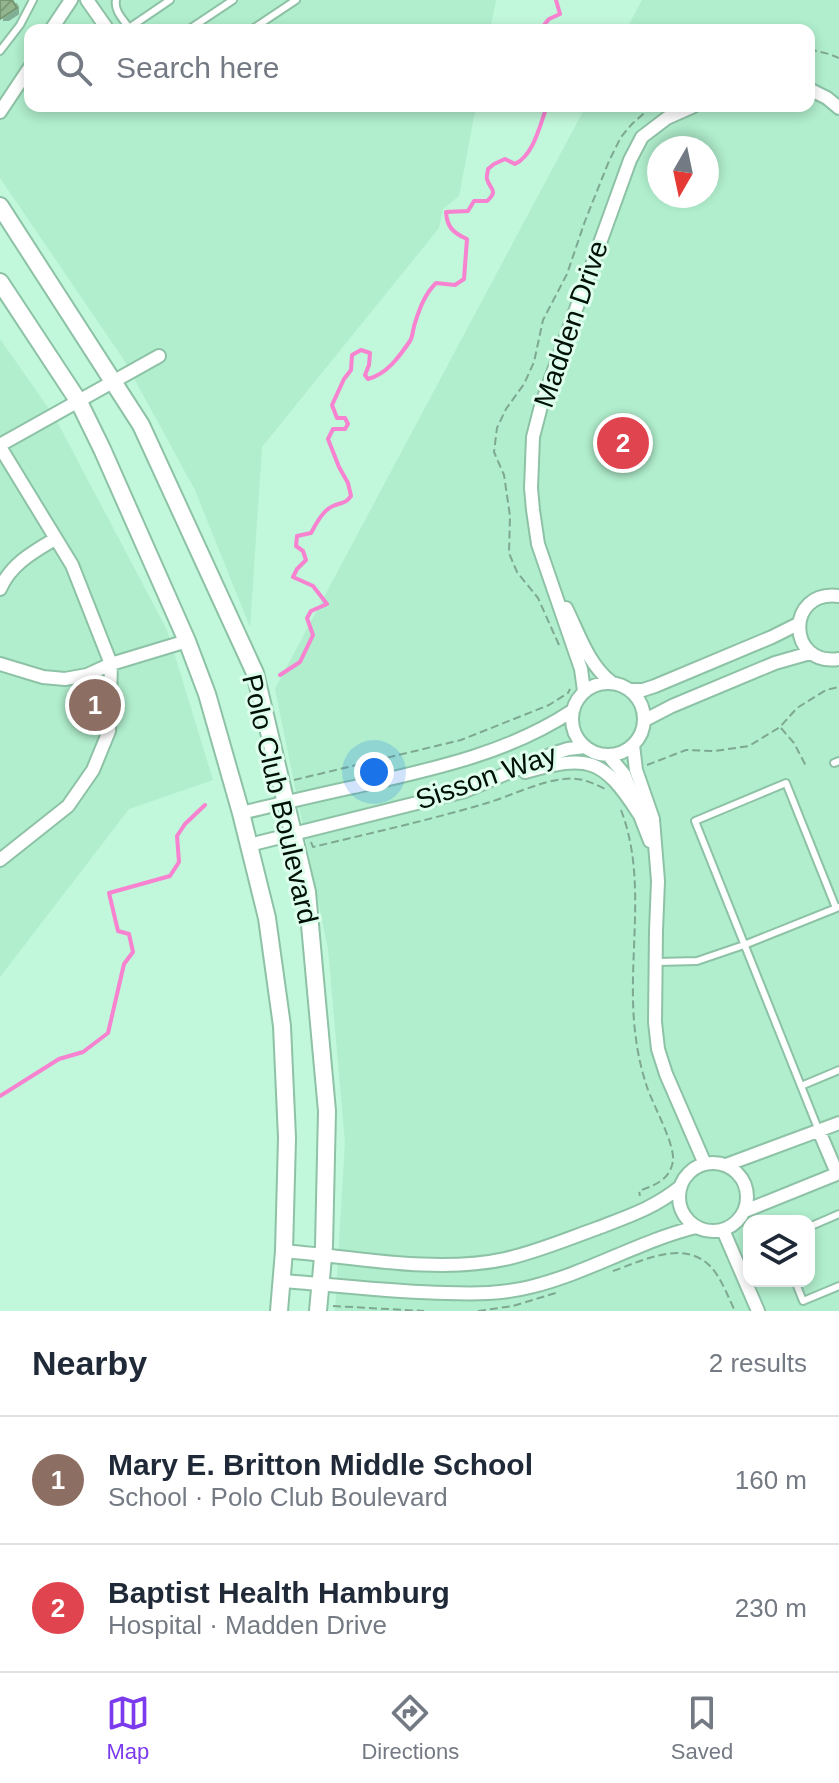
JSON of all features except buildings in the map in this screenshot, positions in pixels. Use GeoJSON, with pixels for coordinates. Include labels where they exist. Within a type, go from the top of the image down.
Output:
{"type":"FeatureCollection","features":[{"type":"Feature","properties":{"kind":"street"},"geometry":{"type":"LineString","coordinates":[[55,24],[71,0]]}},
{"type":"Feature","properties":{"kind":"street"},"geometry":{"type":"LineString","coordinates":[[87,0],[104,24]]}},
{"type":"Feature","properties":{"kind":"street"},"geometry":{"type":"LineString","coordinates":[[0,112],[24,76]]}},
{"type":"Feature","properties":{"kind":"street"},"geometry":{"type":"LineString","coordinates":[[815,92],[839,108]]}},
{"type":"Feature","properties":{"kind":"street","name":"Madden Drive"},"geometry":{"type":"LineString","coordinates":[[584,691],[581,669],[538,544],[531,488],[533,437],[541,406],[630,160],[642,137],[680,112]]}},
{"type":"Feature","properties":{"kind":"street","name":"Polo Club Boulevard"},"geometry":{"type":"LineString","coordinates":[[0,206],[141,425],[255,673],[292,801],[300,832],[307,892],[327,1111],[323,1254],[318,1308]]}},
{"type":"Feature","properties":{"kind":"street","name":"Polo Club Boulevard"},"geometry":{"type":"LineString","coordinates":[[0,282],[79,402],[108,463],[187,641],[207,694],[241,813],[267,918],[282,1026],[287,1138],[279,1311]]}},
{"type":"Feature","properties":{"kind":"street"},"geometry":{"type":"LineString","coordinates":[[0,860],[68,806],[93,770],[109,731],[111,664],[72,565],[0,446],[159,356]]}},
{"type":"Feature","properties":{"kind":"street"},"geometry":{"type":"LineString","coordinates":[[0,589],[14,568],[27,556],[55,539]]}},
{"type":"Feature","properties":{"kind":"street","name":"Madden Drive"},"geometry":{"type":"LineString","coordinates":[[549,577],[592,664],[611,682]]}},
{"type":"Feature","properties":{"kind":"street"},"geometry":{"type":"LineString","coordinates":[[839,596],[826,595],[807,605],[798,624],[803,645],[810,653],[820,659],[839,659]]}},
{"type":"Feature","properties":{"kind":"street"},"geometry":{"type":"LineString","coordinates":[[630,690],[641,703],[645,720],[639,738],[617,754],[600,754],[585,747],[573,730],[572,711],[584,691],[611,682],[630,690],[643,690],[798,624]]}},
{"type":"Feature","properties":{"kind":"street"},"geometry":{"type":"LineString","coordinates":[[0,664],[43,677],[65,679],[87,675],[111,664],[187,641]]}},
{"type":"Feature","properties":{"kind":"street"},"geometry":{"type":"LineString","coordinates":[[645,720],[775,663],[810,653]]}},
{"type":"Feature","properties":{"kind":"street","name":"Sisson Way"},"geometry":{"type":"LineString","coordinates":[[241,813],[413,774],[508,746],[572,711]]}},
{"type":"Feature","properties":{"kind":"street"},"geometry":{"type":"LineString","coordinates":[[633,745],[636,770],[653,819],[658,881],[655,1022],[658,1049],[705,1164]]}},
{"type":"Feature","properties":{"kind":"street","name":"Sisson Way"},"geometry":{"type":"LineString","coordinates":[[249,845],[465,791],[552,754],[585,747]]}},
{"type":"Feature","properties":{"kind":"street"},"geometry":{"type":"LineString","coordinates":[[608,755],[624,774],[655,853]]}},
{"type":"Feature","properties":{"kind":"street"},"geometry":{"type":"LineString","coordinates":[[465,791],[547,766],[587,763],[615,779],[639,814]]}},
{"type":"Feature","properties":{"kind":"street"},"geometry":{"type":"LineString","coordinates":[[726,1165],[839,1123]]}},
{"type":"Feature","properties":{"kind":"street"},"geometry":{"type":"LineString","coordinates":[[745,1211],[838,1175],[819,1131]]}},
{"type":"Feature","properties":{"kind":"street"},"geometry":{"type":"LineString","coordinates":[[284,1251],[437,1265],[503,1259],[543,1249],[645,1210],[663,1201],[680,1187],[692,1170],[705,1164],[726,1165],[743,1179],[748,1200],[745,1211],[732,1226],[723,1230],[696,1227],[680,1206],[680,1187]]}},
{"type":"Feature","properties":{"kind":"street"},"geometry":{"type":"LineString","coordinates":[[282,1281],[406,1293],[490,1294],[530,1287],[565,1276],[658,1238],[696,1227]]}},
{"type":"Feature","properties":{"kind":"street"},"geometry":{"type":"LineString","coordinates":[[723,1230],[758,1311]]}},
{"type":"Feature","properties":{"kind":"lane"},"geometry":{"type":"LineString","coordinates":[[0,51],[20,25],[33,0]]}},
{"type":"Feature","properties":{"kind":"lane"},"geometry":{"type":"LineString","coordinates":[[116,0],[117,11],[124,24]]}},
{"type":"Feature","properties":{"kind":"lane"},"geometry":{"type":"LineString","coordinates":[[134,24],[170,0]]}},
{"type":"Feature","properties":{"kind":"lane"},"geometry":{"type":"LineString","coordinates":[[197,24],[233,0]]}},
{"type":"Feature","properties":{"kind":"lane"},"geometry":{"type":"LineString","coordinates":[[260,24],[296,0]]}},
{"type":"Feature","properties":{"kind":"lane"},"geometry":{"type":"LineString","coordinates":[[20,25],[24,27]]}},
{"type":"Feature","properties":{"kind":"lane"},"geometry":{"type":"LineString","coordinates":[[656,962],[697,961],[744,945],[838,907],[786,783],[695,821],[744,945],[819,1131]]}},
{"type":"Feature","properties":{"kind":"lane"},"geometry":{"type":"LineString","coordinates":[[801,1086],[839,1070]]}},
{"type":"Feature","properties":{"kind":"lane"},"geometry":{"type":"LineString","coordinates":[[815,1224],[839,1214]]}},
{"type":"Feature","properties":{"kind":"lane"},"geometry":{"type":"LineString","coordinates":[[797,1287],[803,1301],[839,1286]]}},
{"type":"Feature","properties":{"kind":"path"},"geometry":{"type":"LineString","coordinates":[[815,50],[839,58]]}},
{"type":"Feature","properties":{"kind":"path"},"geometry":{"type":"LineString","coordinates":[[560,647],[538,598],[517,572],[509,553],[510,516],[504,475],[494,452],[497,428],[534,362],[543,320],[567,274],[609,161],[621,137],[645,112]]}},
{"type":"Feature","properties":{"kind":"path"},"geometry":{"type":"LineString","coordinates":[[292,801],[292,780],[461,740],[549,705],[568,693],[571,687]]}},
{"type":"Feature","properties":{"kind":"path"},"geometry":{"type":"LineString","coordinates":[[639,769],[686,750],[715,751],[749,746],[780,727],[797,708],[826,690],[839,687]]}},
{"type":"Feature","properties":{"kind":"path"},"geometry":{"type":"LineString","coordinates":[[780,727],[794,743],[807,768]]}},
{"type":"Feature","properties":{"kind":"path"},"geometry":{"type":"LineString","coordinates":[[300,832],[313,847],[490,802],[560,779],[580,778],[606,790]]}},
{"type":"Feature","properties":{"kind":"path"},"geometry":{"type":"LineString","coordinates":[[618,804],[633,850],[635,874],[633,973],[636,1040],[646,1083],[672,1150],[673,1163],[667,1176],[656,1185],[639,1191],[645,1210]]}},
{"type":"Feature","properties":{"kind":"path"},"geometry":{"type":"LineString","coordinates":[[658,1238],[666,1254]]}},
{"type":"Feature","properties":{"kind":"path"},"geometry":{"type":"LineString","coordinates":[[609,1273],[676,1252],[697,1257],[710,1266],[735,1311]]}},
{"type":"Feature","properties":{"kind":"path"},"geometry":{"type":"LineString","coordinates":[[478,1311],[513,1306],[560,1292]]}},
{"type":"Feature","properties":{"kind":"path"},"geometry":{"type":"LineString","coordinates":[[318,1308],[424,1311]]}},
{"type":"Feature","properties":{"kind":"shaded area"},"geometry":{"type":"Polygon","coordinates":[[[0,0],[496,0],[491,24],[24,24],[24,112],[475,112],[459,196],[443,209],[439,228],[262,447],[250,627],[195,490],[124,360],[0,178],[0,0]]]}},
{"type":"Feature","properties":{"kind":"shaded area"},"geometry":{"type":"Polygon","coordinates":[[[642,0],[839,0],[839,1311],[335,1311],[345,1142],[328,949],[275,689],[583,112],[815,112],[815,24],[629,24],[642,0]]]}},
{"type":"Feature","properties":{"kind":"shaded area"},"geometry":{"type":"Polygon","coordinates":[[[0,339],[54,416],[167,630],[213,780],[129,809],[0,977],[0,339]]]}},
{"type":"Feature","properties":{"kind":"waterway"},"geometry":{"type":"LineString","coordinates":[[545,24],[560,14],[556,0]]}},
{"type":"Feature","properties":{"kind":"waterway"},"geometry":{"type":"LineString","coordinates":[[280,675],[300,662],[313,635],[307,618],[311,611],[327,604],[313,586],[293,577],[306,560],[303,551],[296,546],[297,536],[311,533],[326,511],[351,496],[328,439],[333,429],[345,429],[348,424],[345,418],[337,418],[332,405],[351,370],[352,355],[361,350],[370,353],[365,375],[368,379],[387,369],[410,341],[421,306],[432,287],[436,283],[455,285],[464,279],[467,239],[452,229],[446,212],[468,211],[474,201],[487,201],[491,197],[493,192],[487,179],[488,169],[505,159],[515,164],[522,160],[536,138],[545,112]]}},
{"type":"Feature","properties":{"kind":"waterway"},"geometry":{"type":"LineString","coordinates":[[0,1096],[59,1059],[83,1052],[108,1033],[124,964],[133,952],[129,934],[118,931],[109,893],[170,876],[179,862],[177,836],[205,805]]}},
{"type":"Feature","properties":{"kind":"place","name":"Baptist Health Hamburg"},"geometry":{"type":"Point","coordinates":[623,443]}},
{"type":"Feature","properties":{"kind":"place","name":"Mary E. Britton Middle School"},"geometry":{"type":"Point","coordinates":[95,705]}}]}
